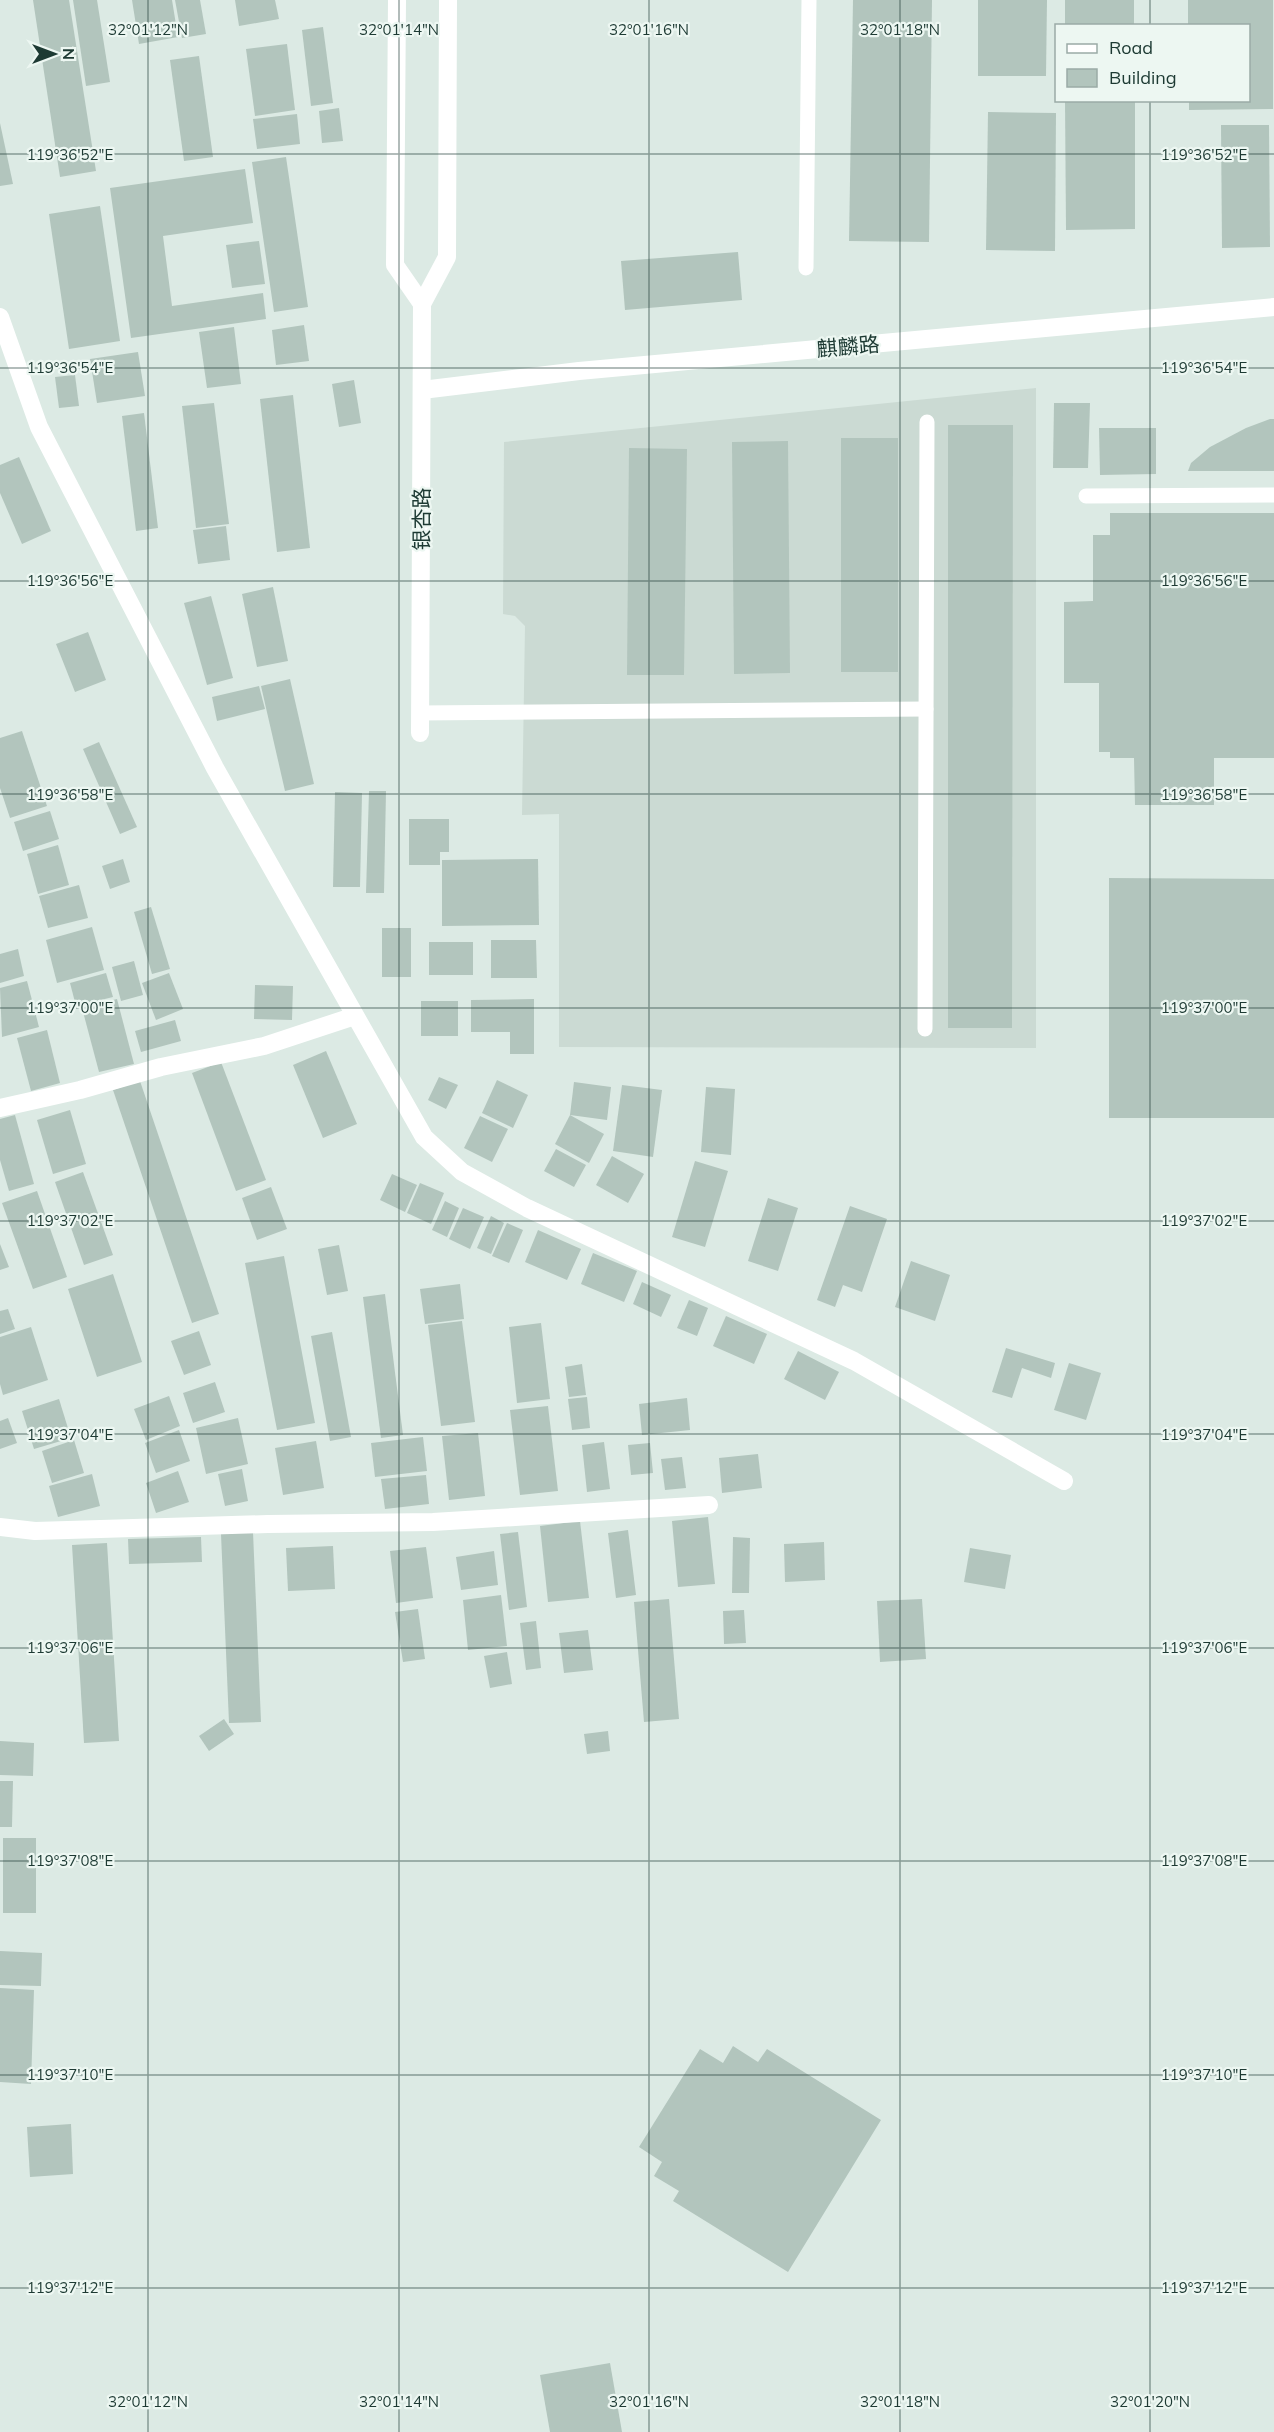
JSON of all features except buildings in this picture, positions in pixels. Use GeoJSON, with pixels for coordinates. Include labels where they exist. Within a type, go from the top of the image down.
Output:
{"type":"FeatureCollection","features":[{"type":"Feature","properties":{"kind":"street"},"geometry":{"type":"LineString","coordinates":[[397,0],[395,265],[422,304]]}},
{"type":"Feature","properties":{"kind":"street","name":"银杏路"},"geometry":{"type":"LineString","coordinates":[[420,733],[422,304],[447,257],[448,0]]}},
{"type":"Feature","properties":{"kind":"street","name":"麒麟路"},"geometry":{"type":"LineString","coordinates":[[422,390],[579,371],[1274,307]]}},
{"type":"Feature","properties":{"kind":"street"},"geometry":{"type":"LineString","coordinates":[[0,317],[39,427],[215,768],[424,1137],[462,1172],[527,1208],[854,1361],[1064,1481]]}},
{"type":"Feature","properties":{"kind":"street"},"geometry":{"type":"LineString","coordinates":[[0,1108],[80,1090],[161,1067],[264,1046],[355,1016]]}},
{"type":"Feature","properties":{"kind":"street"},"geometry":{"type":"LineString","coordinates":[[0,1527],[35,1531],[433,1522],[709,1505]]}},
{"type":"Feature","properties":{"kind":"lane"},"geometry":{"type":"LineString","coordinates":[[806,268],[809,0]]}},
{"type":"Feature","properties":{"kind":"lane"},"geometry":{"type":"LineString","coordinates":[[925,1029],[927,422]]}},
{"type":"Feature","properties":{"kind":"lane"},"geometry":{"type":"LineString","coordinates":[[1086,496],[1274,495]]}},
{"type":"Feature","properties":{"kind":"lane"},"geometry":{"type":"LineString","coordinates":[[420,713],[926,709]]}},
{"type":"Feature","properties":{"kind":"shaded area"},"geometry":{"type":"Polygon","coordinates":[[[1036,388],[1036,1048],[559,1047],[559,814],[522,815],[525,626],[515,616],[503,614],[504,442],[1036,388]]]}}]}
